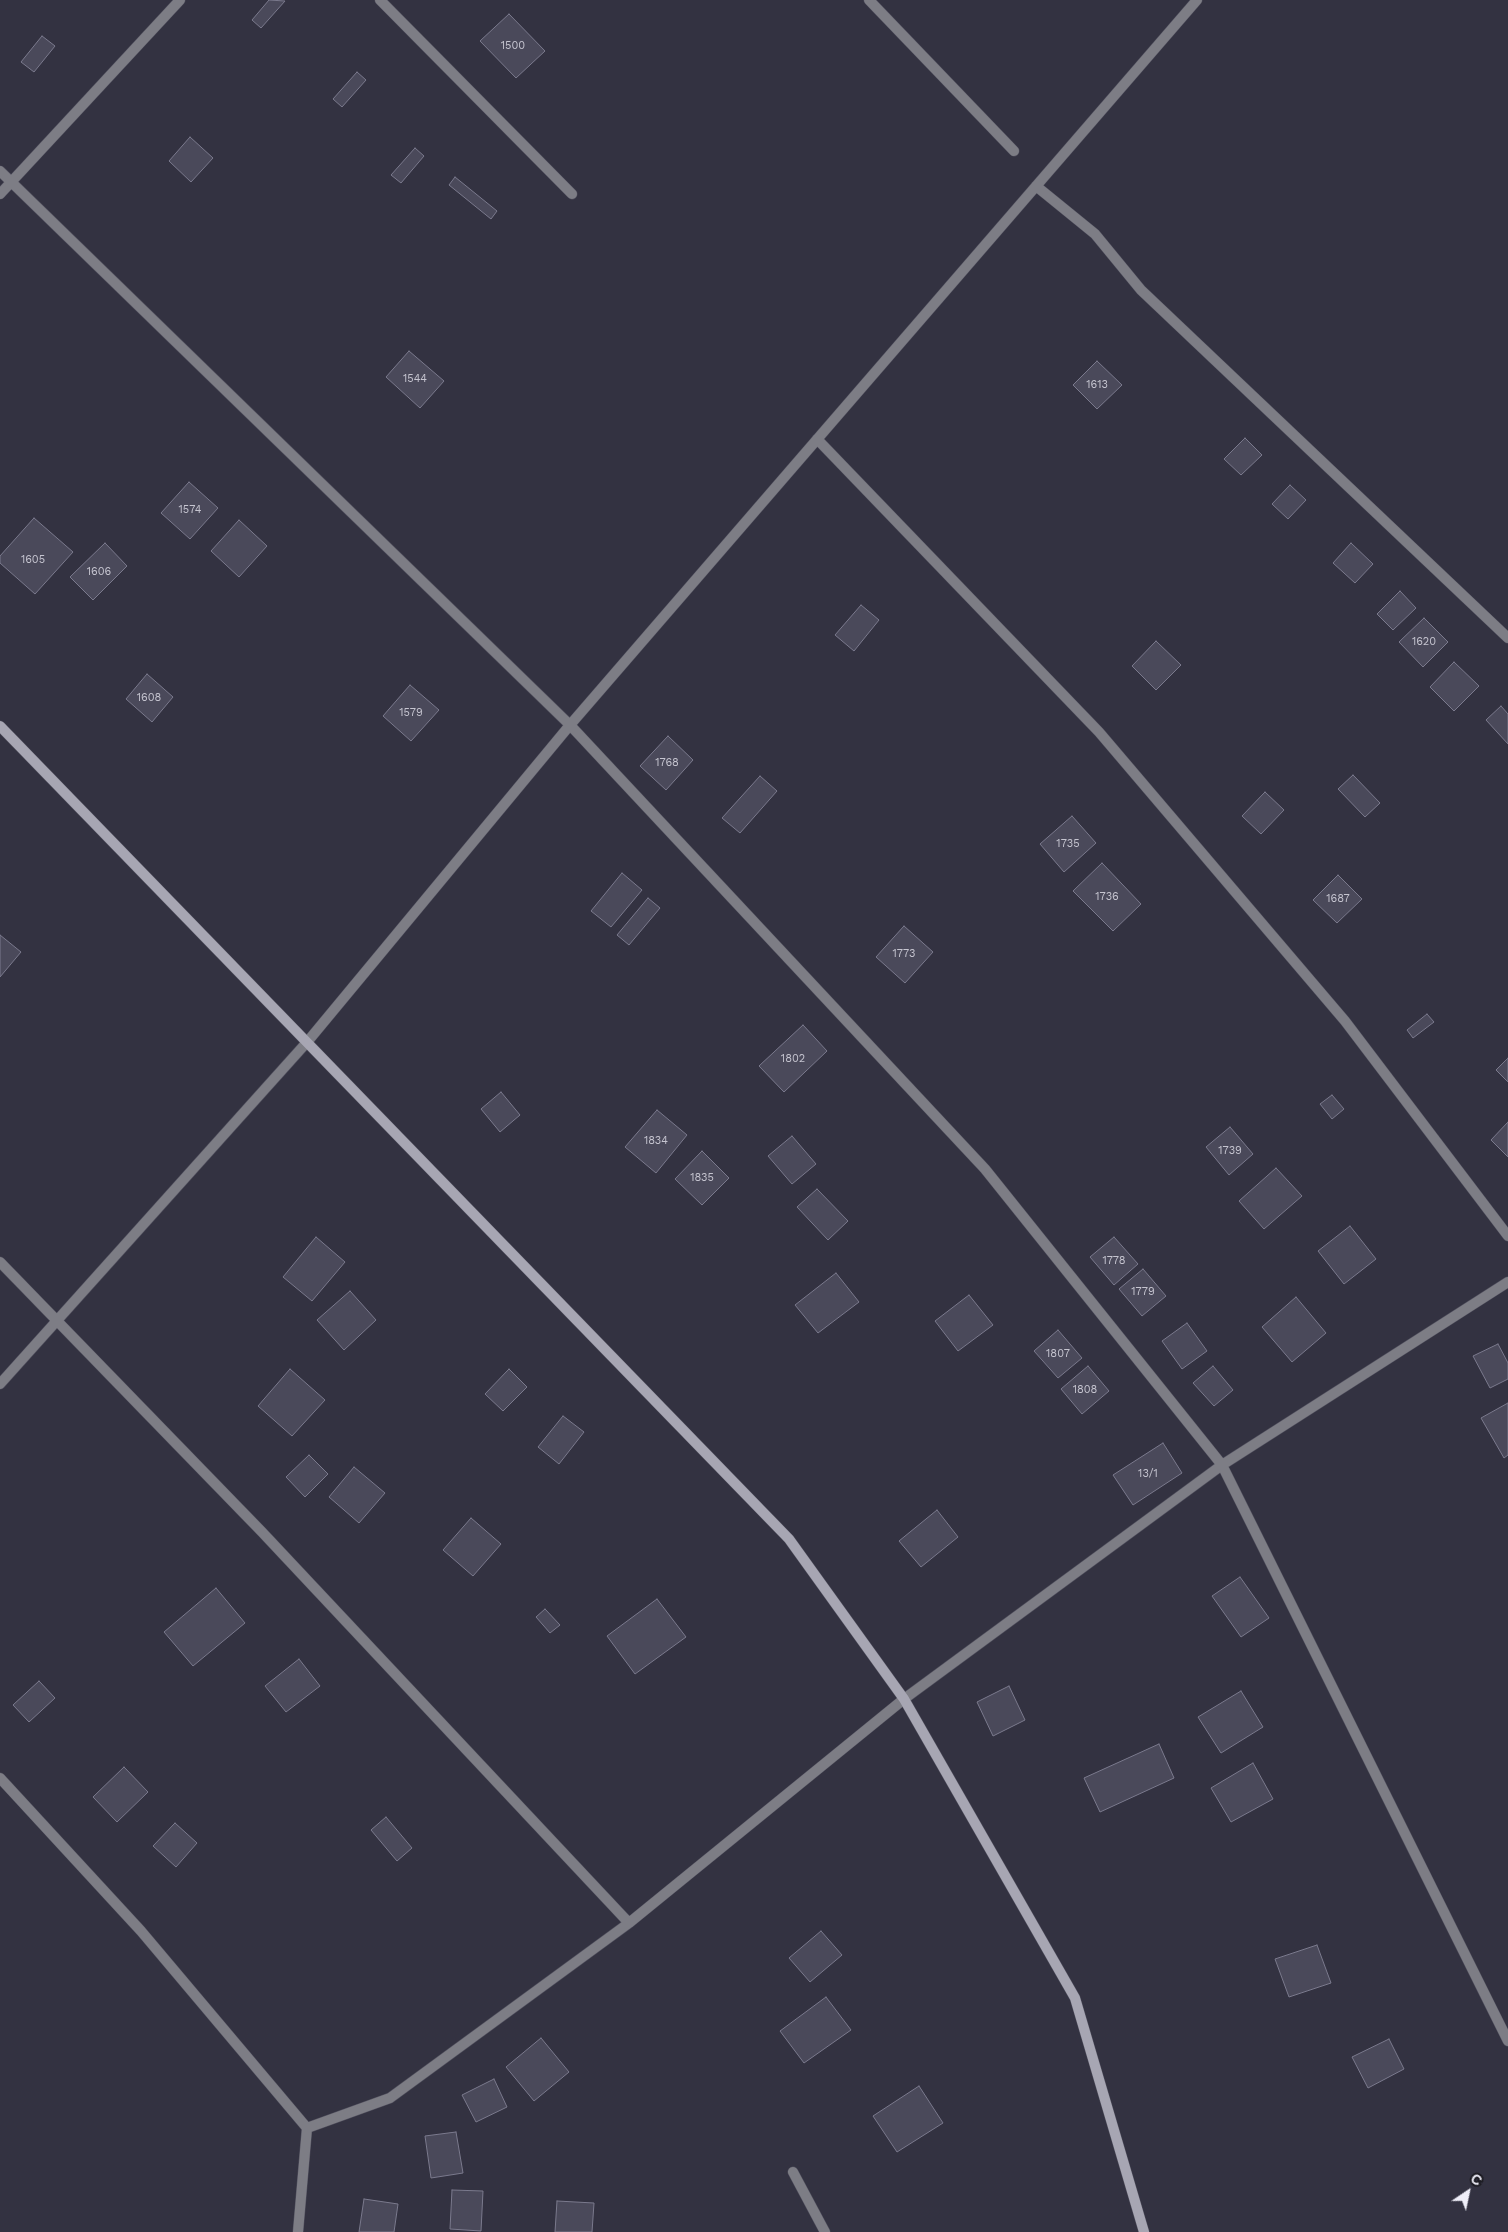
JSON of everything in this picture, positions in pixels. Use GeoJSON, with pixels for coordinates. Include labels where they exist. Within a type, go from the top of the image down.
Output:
{"type":"FeatureCollection","features":[{"type":"Feature","properties":{"kind":"street"},"geometry":{"type":"LineString","coordinates":[[0,194],[180,0]]}},
{"type":"Feature","properties":{"kind":"street"},"geometry":{"type":"LineString","coordinates":[[380,0],[572,194]]}},
{"type":"Feature","properties":{"kind":"street"},"geometry":{"type":"LineString","coordinates":[[869,0],[1014,151]]}},
{"type":"Feature","properties":{"kind":"street"},"geometry":{"type":"LineString","coordinates":[[0,1384],[308,1041],[570,725],[1197,0]]}},
{"type":"Feature","properties":{"kind":"street"},"geometry":{"type":"LineString","coordinates":[[0,171],[570,725],[985,1169],[1222,1465],[1508,2041]]}},
{"type":"Feature","properties":{"kind":"street"},"geometry":{"type":"LineString","coordinates":[[1036,186],[1095,234],[1141,290],[1508,638]]}},
{"type":"Feature","properties":{"kind":"street"},"geometry":{"type":"LineString","coordinates":[[817,439],[1099,732],[1345,1021],[1508,1236]]}},
{"type":"Feature","properties":{"kind":"street"},"geometry":{"type":"LineString","coordinates":[[0,726],[308,1041],[789,1539],[904,1699],[1075,1998],[1144,2232]]}},
{"type":"Feature","properties":{"kind":"street"},"geometry":{"type":"LineString","coordinates":[[0,1262],[262,1532],[629,1923]]}},
{"type":"Feature","properties":{"kind":"street"},"geometry":{"type":"LineString","coordinates":[[307,2128],[390,2098],[629,1923],[904,1699],[1222,1465],[1508,1282]]}},
{"type":"Feature","properties":{"kind":"street"},"geometry":{"type":"LineString","coordinates":[[0,1778],[140,1931],[307,2128],[298,2232]]}},
{"type":"Feature","properties":{"kind":"street"},"geometry":{"type":"LineString","coordinates":[[793,2172],[825,2232]]}},
{"type":"Feature","properties":{"kind":"building"},"geometry":{"type":"Polygon","coordinates":[[[269,0],[285,1],[261,28],[252,20],[269,0]]]}},
{"type":"Feature","properties":{"kind":"building"},"geometry":{"type":"Polygon","coordinates":[[[509,14],[545,51],[516,78],[480,41],[509,14]]]}},
{"type":"Feature","properties":{"kind":"building"},"geometry":{"type":"Polygon","coordinates":[[[42,36],[55,46],[34,72],[21,62],[42,36]]]}},
{"type":"Feature","properties":{"kind":"building"},"geometry":{"type":"Polygon","coordinates":[[[357,72],[366,80],[342,107],[333,99],[357,72]]]}},
{"type":"Feature","properties":{"kind":"building"},"geometry":{"type":"Polygon","coordinates":[[[190,137],[213,158],[191,182],[169,161],[190,137]]]}},
{"type":"Feature","properties":{"kind":"building"},"geometry":{"type":"Polygon","coordinates":[[[415,148],[424,156],[401,183],[391,175],[415,148]]]}},
{"type":"Feature","properties":{"kind":"building"},"geometry":{"type":"Polygon","coordinates":[[[455,177],[497,211],[491,219],[449,185],[455,177]]]}},
{"type":"Feature","properties":{"kind":"building"},"geometry":{"type":"Polygon","coordinates":[[[409,351],[444,381],[420,408],[386,377],[409,351]]]}},
{"type":"Feature","properties":{"kind":"building"},"geometry":{"type":"Polygon","coordinates":[[[1097,361],[1122,385],[1097,409],[1073,385],[1097,361]]]}},
{"type":"Feature","properties":{"kind":"building"},"geometry":{"type":"Polygon","coordinates":[[[1245,438],[1262,455],[1241,475],[1224,459],[1245,438]]]}},
{"type":"Feature","properties":{"kind":"building"},"geometry":{"type":"Polygon","coordinates":[[[189,482],[218,508],[190,539],[161,513],[189,482]]]}},
{"type":"Feature","properties":{"kind":"building"},"geometry":{"type":"Polygon","coordinates":[[[1290,485],[1306,500],[1288,519],[1272,504],[1290,485]]]}},
{"type":"Feature","properties":{"kind":"building"},"geometry":{"type":"Polygon","coordinates":[[[34,518],[73,552],[35,594],[0,563],[0,556],[34,518]]]}},
{"type":"Feature","properties":{"kind":"building"},"geometry":{"type":"Polygon","coordinates":[[[239,520],[267,546],[239,577],[211,551],[239,520]]]}},
{"type":"Feature","properties":{"kind":"building"},"geometry":{"type":"Polygon","coordinates":[[[105,543],[127,566],[93,600],[70,577],[105,543]]]}},
{"type":"Feature","properties":{"kind":"building"},"geometry":{"type":"Polygon","coordinates":[[[1351,543],[1373,564],[1355,583],[1333,563],[1351,543]]]}},
{"type":"Feature","properties":{"kind":"building"},"geometry":{"type":"Polygon","coordinates":[[[1400,591],[1416,608],[1393,630],[1377,614],[1400,591]]]}},
{"type":"Feature","properties":{"kind":"building"},"geometry":{"type":"Polygon","coordinates":[[[861,605],[879,620],[854,651],[835,635],[861,605]]]}},
{"type":"Feature","properties":{"kind":"building"},"geometry":{"type":"Polygon","coordinates":[[[1424,618],[1448,642],[1423,667],[1399,642],[1424,618]]]}},
{"type":"Feature","properties":{"kind":"building"},"geometry":{"type":"Polygon","coordinates":[[[1156,641],[1181,665],[1156,690],[1132,666],[1156,641]]]}},
{"type":"Feature","properties":{"kind":"building"},"geometry":{"type":"Polygon","coordinates":[[[1454,662],[1479,686],[1454,711],[1430,687],[1454,662]]]}},
{"type":"Feature","properties":{"kind":"building"},"geometry":{"type":"Polygon","coordinates":[[[147,674],[173,697],[152,722],[126,699],[147,674]]]}},
{"type":"Feature","properties":{"kind":"building"},"geometry":{"type":"Polygon","coordinates":[[[410,685],[439,710],[411,741],[383,716],[410,685]]]}},
{"type":"Feature","properties":{"kind":"building"},"geometry":{"type":"Polygon","coordinates":[[[1501,706],[1508,714],[1508,744],[1486,720],[1501,706]]]}},
{"type":"Feature","properties":{"kind":"building"},"geometry":{"type":"Polygon","coordinates":[[[668,736],[693,760],[666,790],[640,766],[668,736]]]}},
{"type":"Feature","properties":{"kind":"building"},"geometry":{"type":"Polygon","coordinates":[[[1353,775],[1380,803],[1365,817],[1338,789],[1353,775]]]}},
{"type":"Feature","properties":{"kind":"building"},"geometry":{"type":"Polygon","coordinates":[[[760,776],[777,791],[740,833],[722,818],[760,776]]]}},
{"type":"Feature","properties":{"kind":"building"},"geometry":{"type":"Polygon","coordinates":[[[1265,792],[1284,810],[1261,834],[1242,816],[1265,792]]]}},
{"type":"Feature","properties":{"kind":"building"},"geometry":{"type":"Polygon","coordinates":[[[1072,816],[1096,843],[1064,872],[1040,844],[1072,816]]]}},
{"type":"Feature","properties":{"kind":"building"},"geometry":{"type":"Polygon","coordinates":[[[1102,863],[1141,904],[1113,931],[1073,891],[1102,863]]]}},
{"type":"Feature","properties":{"kind":"building"},"geometry":{"type":"Polygon","coordinates":[[[622,873],[642,890],[611,927],[591,911],[622,873]]]}},
{"type":"Feature","properties":{"kind":"building"},"geometry":{"type":"Polygon","coordinates":[[[1338,875],[1362,899],[1337,923],[1313,900],[1338,875]]]}},
{"type":"Feature","properties":{"kind":"building"},"geometry":{"type":"Polygon","coordinates":[[[648,898],[660,908],[629,945],[617,935],[648,898]]]}},
{"type":"Feature","properties":{"kind":"building"},"geometry":{"type":"Polygon","coordinates":[[[904,926],[933,952],[905,983],[876,957],[904,926]]]}},
{"type":"Feature","properties":{"kind":"building"},"geometry":{"type":"Polygon","coordinates":[[[0,935],[21,952],[0,977],[0,935]]]}},
{"type":"Feature","properties":{"kind":"building"},"geometry":{"type":"Polygon","coordinates":[[[1427,1014],[1434,1022],[1413,1038],[1407,1030],[1427,1014]]]}},
{"type":"Feature","properties":{"kind":"building"},"geometry":{"type":"Polygon","coordinates":[[[803,1025],[827,1051],[784,1092],[759,1066],[803,1025]]]}},
{"type":"Feature","properties":{"kind":"building"},"geometry":{"type":"Polygon","coordinates":[[[1508,1058],[1508,1082],[1496,1070],[1508,1058]]]}},
{"type":"Feature","properties":{"kind":"building"},"geometry":{"type":"Polygon","coordinates":[[[501,1092],[520,1115],[500,1132],[481,1109],[501,1092]]]}},
{"type":"Feature","properties":{"kind":"building"},"geometry":{"type":"Polygon","coordinates":[[[1332,1095],[1344,1109],[1332,1119],[1320,1104],[1332,1095]]]}},
{"type":"Feature","properties":{"kind":"building"},"geometry":{"type":"Polygon","coordinates":[[[657,1110],[687,1135],[656,1173],[625,1147],[657,1110]]]}},
{"type":"Feature","properties":{"kind":"building"},"geometry":{"type":"Polygon","coordinates":[[[1508,1122],[1508,1157],[1491,1140],[1508,1122]]]}},
{"type":"Feature","properties":{"kind":"building"},"geometry":{"type":"Polygon","coordinates":[[[1230,1127],[1253,1154],[1229,1175],[1206,1147],[1230,1127]]]}},
{"type":"Feature","properties":{"kind":"building"},"geometry":{"type":"Polygon","coordinates":[[[792,1136],[816,1164],[792,1184],[768,1156],[792,1136]]]}},
{"type":"Feature","properties":{"kind":"building"},"geometry":{"type":"Polygon","coordinates":[[[702,1151],[729,1178],[702,1205],[675,1179],[702,1151]]]}},
{"type":"Feature","properties":{"kind":"building"},"geometry":{"type":"Polygon","coordinates":[[[1276,1168],[1302,1196],[1264,1229],[1239,1201],[1276,1168]]]}},
{"type":"Feature","properties":{"kind":"building"},"geometry":{"type":"Polygon","coordinates":[[[817,1189],[848,1221],[828,1240],[797,1207],[817,1189]]]}},
{"type":"Feature","properties":{"kind":"building"},"geometry":{"type":"Polygon","coordinates":[[[1350,1226],[1376,1259],[1344,1284],[1318,1251],[1350,1226]]]}},
{"type":"Feature","properties":{"kind":"building"},"geometry":{"type":"Polygon","coordinates":[[[316,1237],[345,1262],[312,1301],[283,1277],[316,1237]]]}},
{"type":"Feature","properties":{"kind":"building"},"geometry":{"type":"Polygon","coordinates":[[[1114,1237],[1138,1264],[1114,1285],[1090,1257],[1114,1237]]]}},
{"type":"Feature","properties":{"kind":"building"},"geometry":{"type":"Polygon","coordinates":[[[1143,1269],[1166,1296],[1142,1316],[1119,1289],[1143,1269]]]}},
{"type":"Feature","properties":{"kind":"building"},"geometry":{"type":"Polygon","coordinates":[[[836,1273],[859,1302],[818,1333],[795,1305],[836,1273]]]}},
{"type":"Feature","properties":{"kind":"building"},"geometry":{"type":"Polygon","coordinates":[[[350,1291],[376,1320],[344,1350],[317,1320],[350,1291]]]}},
{"type":"Feature","properties":{"kind":"building"},"geometry":{"type":"Polygon","coordinates":[[[969,1295],[993,1325],[958,1351],[935,1321],[969,1295]]]}},
{"type":"Feature","properties":{"kind":"building"},"geometry":{"type":"Polygon","coordinates":[[[1296,1297],[1326,1333],[1292,1362],[1262,1327],[1296,1297]]]}},
{"type":"Feature","properties":{"kind":"building"},"geometry":{"type":"Polygon","coordinates":[[[1187,1323],[1207,1351],[1182,1369],[1162,1341],[1187,1323]]]}},
{"type":"Feature","properties":{"kind":"building"},"geometry":{"type":"Polygon","coordinates":[[[1058,1330],[1082,1358],[1058,1378],[1034,1351],[1058,1330]]]}},
{"type":"Feature","properties":{"kind":"building"},"geometry":{"type":"Polygon","coordinates":[[[1498,1344],[1508,1363],[1508,1379],[1490,1388],[1473,1356],[1498,1344]]]}},
{"type":"Feature","properties":{"kind":"building"},"geometry":{"type":"Polygon","coordinates":[[[1088,1366],[1109,1391],[1082,1414],[1061,1389],[1088,1366]]]}},
{"type":"Feature","properties":{"kind":"building"},"geometry":{"type":"Polygon","coordinates":[[[1213,1366],[1233,1390],[1214,1406],[1193,1383],[1213,1366]]]}},
{"type":"Feature","properties":{"kind":"building"},"geometry":{"type":"Polygon","coordinates":[[[290,1369],[325,1400],[292,1436],[258,1406],[290,1369]]]}},
{"type":"Feature","properties":{"kind":"building"},"geometry":{"type":"Polygon","coordinates":[[[509,1369],[527,1387],[503,1411],[485,1394],[509,1369]]]}},
{"type":"Feature","properties":{"kind":"building"},"geometry":{"type":"Polygon","coordinates":[[[1508,1403],[1508,1455],[1504,1458],[1481,1418],[1508,1403]]]}},
{"type":"Feature","properties":{"kind":"building"},"geometry":{"type":"Polygon","coordinates":[[[563,1416],[584,1432],[559,1464],[538,1447],[563,1416]]]}},
{"type":"Feature","properties":{"kind":"building"},"geometry":{"type":"Polygon","coordinates":[[[1163,1443],[1182,1473],[1133,1505],[1113,1475],[1163,1443]]]}},
{"type":"Feature","properties":{"kind":"building"},"geometry":{"type":"Polygon","coordinates":[[[309,1455],[328,1474],[305,1497],[286,1477],[309,1455]]]}},
{"type":"Feature","properties":{"kind":"building"},"geometry":{"type":"Polygon","coordinates":[[[354,1467],[385,1493],[359,1523],[329,1497],[354,1467]]]}},
{"type":"Feature","properties":{"kind":"building"},"geometry":{"type":"Polygon","coordinates":[[[937,1510],[958,1537],[921,1567],[899,1541],[937,1510]]]}},
{"type":"Feature","properties":{"kind":"building"},"geometry":{"type":"Polygon","coordinates":[[[471,1518],[501,1544],[473,1576],[443,1550],[471,1518]]]}},
{"type":"Feature","properties":{"kind":"building"},"geometry":{"type":"Polygon","coordinates":[[[1240,1577],[1269,1618],[1241,1637],[1212,1596],[1240,1577]]]}},
{"type":"Feature","properties":{"kind":"building"},"geometry":{"type":"Polygon","coordinates":[[[216,1588],[245,1623],[193,1666],[164,1632],[216,1588]]]}},
{"type":"Feature","properties":{"kind":"building"},"geometry":{"type":"Polygon","coordinates":[[[657,1599],[686,1637],[635,1674],[607,1636],[657,1599]]]}},
{"type":"Feature","properties":{"kind":"building"},"geometry":{"type":"Polygon","coordinates":[[[545,1609],[560,1625],[550,1633],[536,1617],[545,1609]]]}},
{"type":"Feature","properties":{"kind":"building"},"geometry":{"type":"Polygon","coordinates":[[[299,1659],[320,1686],[286,1712],[265,1686],[299,1659]]]}},
{"type":"Feature","properties":{"kind":"building"},"geometry":{"type":"Polygon","coordinates":[[[39,1681],[55,1698],[29,1722],[13,1705],[39,1681]]]}},
{"type":"Feature","properties":{"kind":"building"},"geometry":{"type":"Polygon","coordinates":[[[1009,1686],[1025,1720],[993,1736],[977,1702],[1009,1686]]]}},
{"type":"Feature","properties":{"kind":"building"},"geometry":{"type":"Polygon","coordinates":[[[1241,1691],[1263,1727],[1221,1753],[1198,1717],[1241,1691]]]}},
{"type":"Feature","properties":{"kind":"building"},"geometry":{"type":"Polygon","coordinates":[[[1159,1744],[1174,1778],[1100,1812],[1084,1778],[1159,1744]]]}},
{"type":"Feature","properties":{"kind":"building"},"geometry":{"type":"Polygon","coordinates":[[[1253,1763],[1273,1799],[1231,1822],[1211,1788],[1253,1763]]]}},
{"type":"Feature","properties":{"kind":"building"},"geometry":{"type":"Polygon","coordinates":[[[124,1767],[148,1792],[117,1822],[93,1797],[124,1767]]]}},
{"type":"Feature","properties":{"kind":"building"},"geometry":{"type":"Polygon","coordinates":[[[386,1817],[412,1848],[397,1861],[371,1830],[386,1817]]]}},
{"type":"Feature","properties":{"kind":"building"},"geometry":{"type":"Polygon","coordinates":[[[175,1823],[197,1843],[176,1867],[153,1846],[175,1823]]]}},
{"type":"Feature","properties":{"kind":"building"},"geometry":{"type":"Polygon","coordinates":[[[821,1931],[842,1955],[810,1982],[789,1958],[821,1931]]]}},
{"type":"Feature","properties":{"kind":"building"},"geometry":{"type":"Polygon","coordinates":[[[1317,1945],[1331,1983],[1289,1997],[1275,1959],[1317,1945]]]}},
{"type":"Feature","properties":{"kind":"building"},"geometry":{"type":"Polygon","coordinates":[[[826,1997],[851,2030],[804,2063],[780,2031],[826,1997]]]}},
{"type":"Feature","properties":{"kind":"building"},"geometry":{"type":"Polygon","coordinates":[[[541,2038],[569,2072],[534,2101],[506,2067],[541,2038]]]}},
{"type":"Feature","properties":{"kind":"building"},"geometry":{"type":"Polygon","coordinates":[[[1389,2039],[1404,2069],[1368,2088],[1352,2057],[1389,2039]]]}},
{"type":"Feature","properties":{"kind":"building"},"geometry":{"type":"Polygon","coordinates":[[[494,2079],[507,2107],[476,2122],[462,2095],[494,2079]]]}},
{"type":"Feature","properties":{"kind":"building"},"geometry":{"type":"Polygon","coordinates":[[[919,2086],[943,2123],[897,2152],[873,2116],[919,2086]]]}},
{"type":"Feature","properties":{"kind":"building"},"geometry":{"type":"Polygon","coordinates":[[[456,2132],[463,2173],[431,2178],[425,2136],[456,2132]]]}},
{"type":"Feature","properties":{"kind":"building"},"geometry":{"type":"Polygon","coordinates":[[[452,2190],[483,2191],[481,2231],[450,2229],[452,2190]]]}},
{"type":"Feature","properties":{"kind":"building"},"geometry":{"type":"Polygon","coordinates":[[[364,2199],[398,2204],[394,2232],[359,2232],[364,2199]]]}},
{"type":"Feature","properties":{"kind":"building"},"geometry":{"type":"Polygon","coordinates":[[[557,2201],[594,2203],[592,2232],[555,2232],[557,2201]]]}}]}
